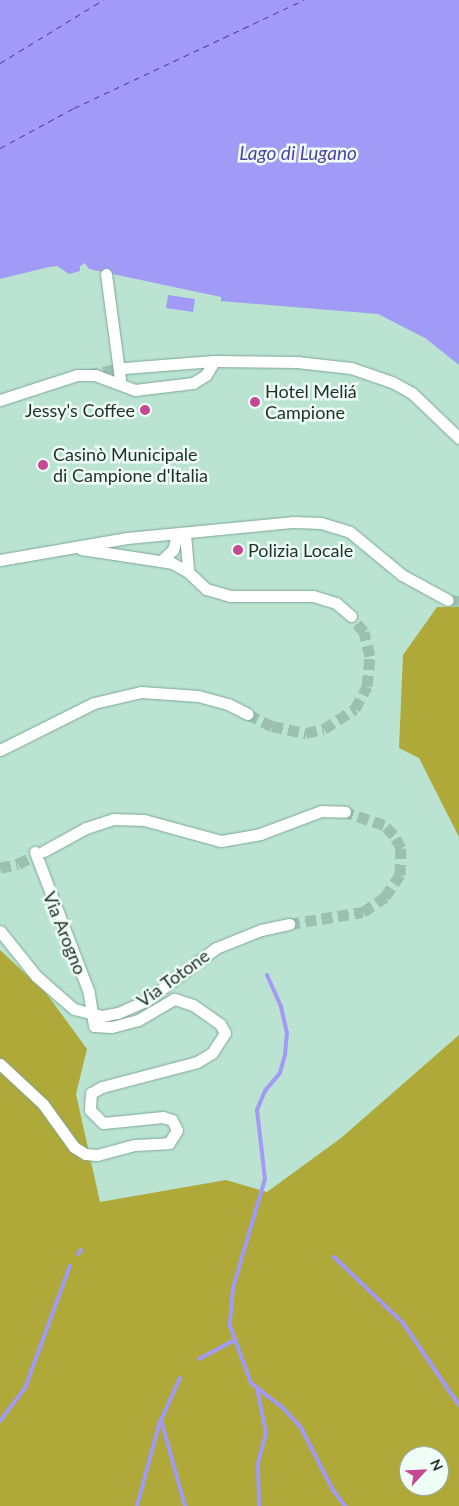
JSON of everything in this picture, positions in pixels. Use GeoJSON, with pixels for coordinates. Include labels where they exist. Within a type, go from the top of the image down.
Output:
{"type":"FeatureCollection","features":[{"type":"Feature","properties":{"kind":"street"},"geometry":{"type":"LineString","coordinates":[[106,274],[121,383]]}},
{"type":"Feature","properties":{"kind":"street"},"geometry":{"type":"LineString","coordinates":[[0,400],[77,375],[96,375],[121,383],[135,390],[193,383],[206,375],[214,360]]}},
{"type":"Feature","properties":{"kind":"street"},"geometry":{"type":"LineString","coordinates":[[124,368],[214,360],[328,364],[372,374],[392,382],[426,403],[459,438]]}},
{"type":"Feature","properties":{"kind":"street"},"geometry":{"type":"LineString","coordinates":[[0,560],[72,548],[294,522],[336,526],[350,532],[411,582],[448,600]]}},
{"type":"Feature","properties":{"kind":"street"},"geometry":{"type":"LineString","coordinates":[[161,561],[173,550],[181,534]]}},
{"type":"Feature","properties":{"kind":"street"},"geometry":{"type":"LineString","coordinates":[[181,534],[188,572]]}},
{"type":"Feature","properties":{"kind":"street"},"geometry":{"type":"LineString","coordinates":[[72,548],[161,561],[188,572],[206,590],[230,596],[313,596],[336,603],[351,616]]}},
{"type":"Feature","properties":{"kind":"street"},"geometry":{"type":"LineString","coordinates":[[0,750],[94,703],[141,692],[198,696],[228,704],[248,714]]}},
{"type":"Feature","properties":{"kind":"street","name":"Via Arogno"},"geometry":{"type":"LineString","coordinates":[[92,1015],[88,990],[40,851],[86,828],[113,819],[144,820],[221,841],[260,834],[321,811],[346,812]]}},
{"type":"Feature","properties":{"kind":"street","name":"Via Totone"},"geometry":{"type":"LineString","coordinates":[[92,1015],[132,1008],[216,948],[261,930],[289,924]]}},
{"type":"Feature","properties":{"kind":"street"},"geometry":{"type":"LineString","coordinates":[[0,931],[36,976],[74,1009],[92,1015],[94,1026],[111,1027],[138,1020],[174,999],[193,1005],[223,1028],[223,1037],[206,1057],[102,1087],[89,1097],[92,1114],[103,1123],[163,1117],[172,1120],[176,1135],[169,1143],[135,1145],[97,1155],[80,1151],[43,1104],[0,1064]]}},
{"type":"Feature","properties":{"kind":"shaded area"},"geometry":{"type":"Polygon","coordinates":[[[437,607],[459,607],[459,837],[419,758],[399,748],[403,655],[437,607]]]}},
{"type":"Feature","properties":{"kind":"shaded area"},"geometry":{"type":"Polygon","coordinates":[[[0,950],[46,993],[87,1049],[76,1094],[100,1202],[226,1180],[267,1192],[341,1138],[459,1035],[459,1506],[0,1506],[0,950]]]}},
{"type":"Feature","properties":{"kind":"water","name":"Lago di Lugano"},"geometry":{"type":"Polygon","coordinates":[[[0,0],[459,0],[459,365],[425,338],[378,314],[221,301],[221,297],[89,269],[85,263],[80,266],[80,271],[69,274],[57,266],[0,279],[0,0]]]}},
{"type":"Feature","properties":{"kind":"water"},"geometry":{"type":"Polygon","coordinates":[[[168,295],[195,299],[193,312],[166,308],[168,295]]]}},
{"type":"Feature","properties":{"kind":"waterway"},"geometry":{"type":"LineString","coordinates":[[267,975],[281,1007],[287,1032],[285,1055],[280,1073],[265,1091],[257,1110],[265,1179],[233,1288],[230,1326],[251,1383],[282,1407],[300,1426],[333,1490],[345,1506]]}},
{"type":"Feature","properties":{"kind":"waterway"},"geometry":{"type":"LineString","coordinates":[[78,1254],[81,1250]]}},
{"type":"Feature","properties":{"kind":"waterway"},"geometry":{"type":"LineString","coordinates":[[334,1257],[403,1323],[459,1405]]}},
{"type":"Feature","properties":{"kind":"waterway"},"geometry":{"type":"LineString","coordinates":[[0,1421],[25,1388],[70,1266]]}},
{"type":"Feature","properties":{"kind":"waterway"},"geometry":{"type":"LineString","coordinates":[[199,1359],[235,1340]]}},
{"type":"Feature","properties":{"kind":"waterway"},"geometry":{"type":"LineString","coordinates":[[180,1378],[161,1420],[185,1506]]}},
{"type":"Feature","properties":{"kind":"waterway"},"geometry":{"type":"LineString","coordinates":[[257,1388],[266,1433],[258,1463],[259,1506]]}},
{"type":"Feature","properties":{"kind":"waterway"},"geometry":{"type":"LineString","coordinates":[[137,1506],[160,1421]]}},
{"type":"Feature","properties":{"kind":"ferry route"},"geometry":{"type":"LineString","coordinates":[[0,63],[103,0]]}},
{"type":"Feature","properties":{"kind":"ferry route"},"geometry":{"type":"LineString","coordinates":[[0,148],[74,108],[304,0]]}},
{"type":"Feature","properties":{"kind":"tunnel"},"geometry":{"type":"LineString","coordinates":[[87,375],[124,368]]}},
{"type":"Feature","properties":{"kind":"tunnel"},"geometry":{"type":"LineString","coordinates":[[448,600],[459,601]]}},
{"type":"Feature","properties":{"kind":"tunnel"},"geometry":{"type":"LineString","coordinates":[[248,714],[272,726],[306,733],[324,729],[355,709],[367,686],[370,656],[364,632],[351,616]]}},
{"type":"Feature","properties":{"kind":"tunnel"},"geometry":{"type":"LineString","coordinates":[[289,924],[363,912],[385,897],[400,875],[401,848],[394,835],[384,825],[345,812]]}},
{"type":"Feature","properties":{"kind":"tunnel"},"geometry":{"type":"LineString","coordinates":[[0,868],[18,864],[44,851]]}},
{"type":"Feature","properties":{"kind":"place","name":"Hotel Meliá Campione"},"geometry":{"type":"Point","coordinates":[255,402]}},
{"type":"Feature","properties":{"kind":"place","name":"Jessy's Coffee"},"geometry":{"type":"Point","coordinates":[145,410]}},
{"type":"Feature","properties":{"kind":"place","name":"Casinò Municipale di Campione d'Italia"},"geometry":{"type":"Point","coordinates":[43,465]}},
{"type":"Feature","properties":{"kind":"place","name":"Polizia Locale"},"geometry":{"type":"Point","coordinates":[238,550]}}]}
